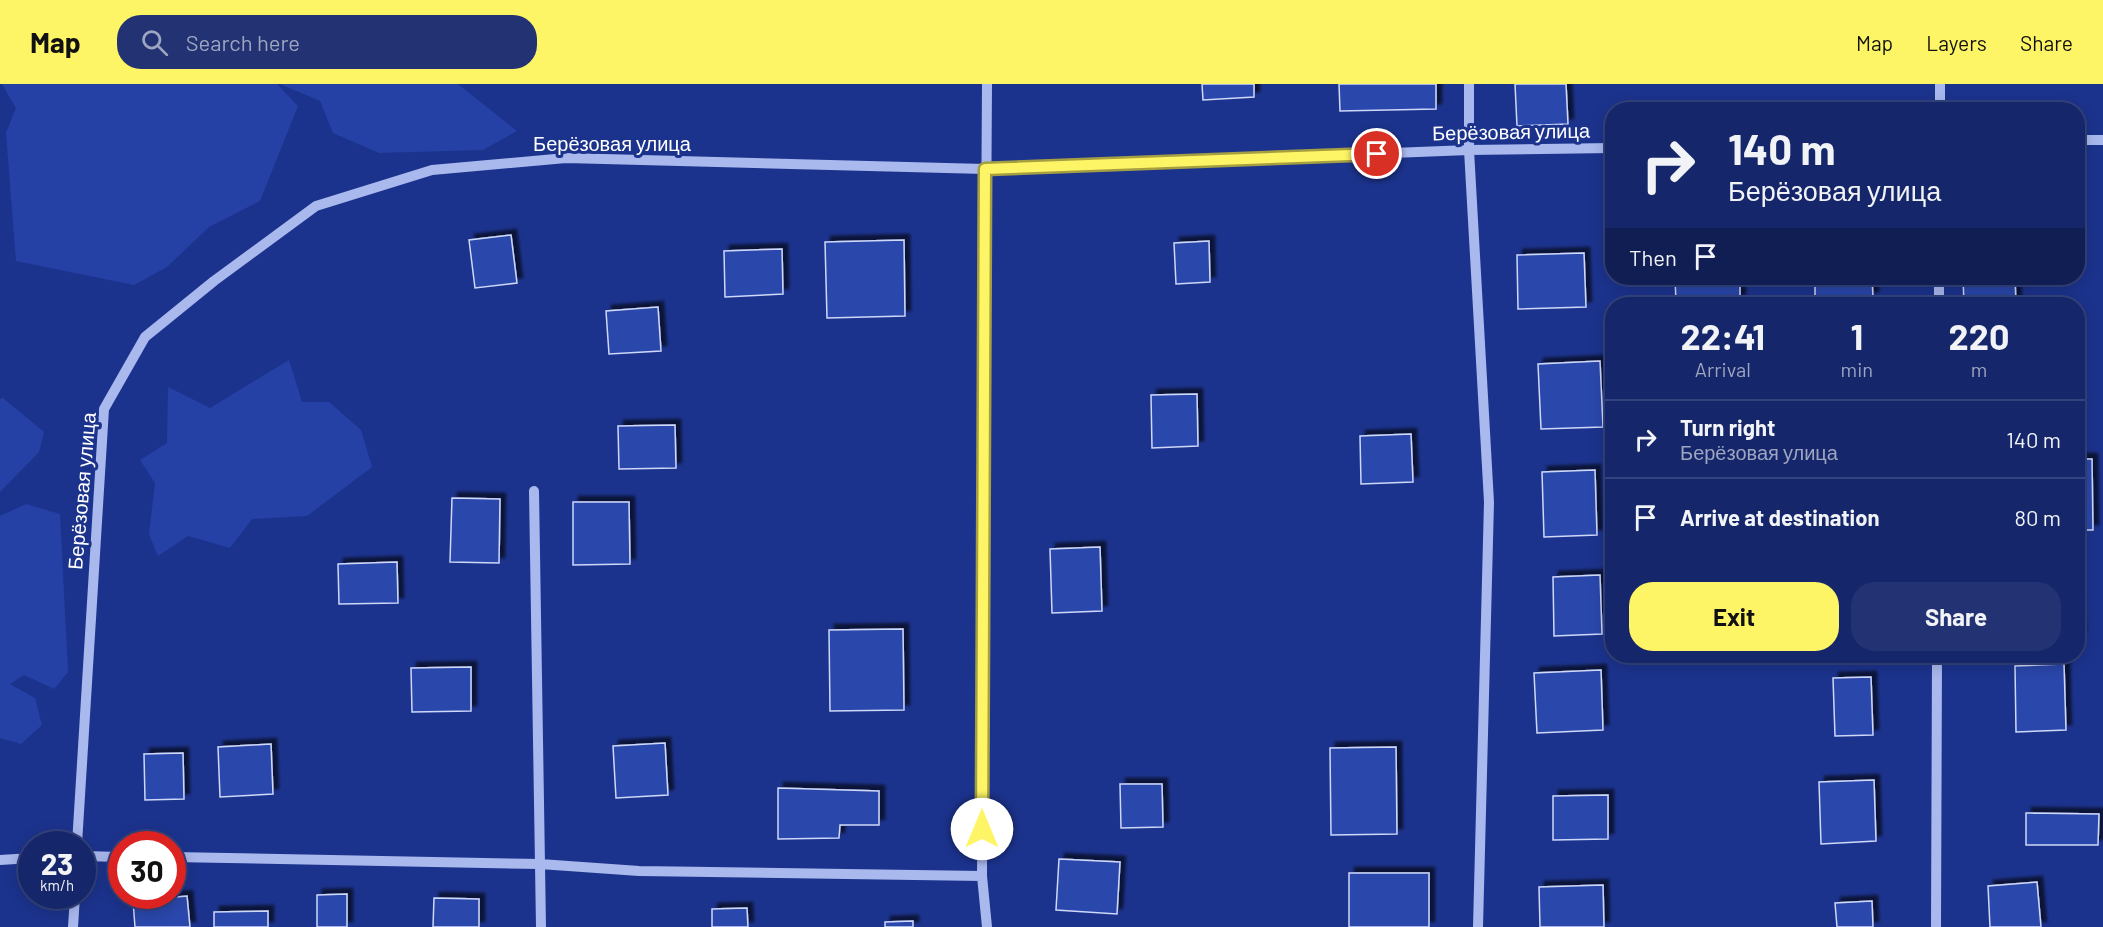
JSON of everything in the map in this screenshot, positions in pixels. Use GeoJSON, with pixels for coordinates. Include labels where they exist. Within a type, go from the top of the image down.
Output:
{"type":"FeatureCollection","features":[{"type":"Feature","properties":{"kind":"street"},"geometry":{"type":"LineString","coordinates":[[987,84],[982,876],[987,927]]}},
{"type":"Feature","properties":{"kind":"street"},"geometry":{"type":"LineString","coordinates":[[1469,84],[1469,150],[1489,502],[1478,927]]}},
{"type":"Feature","properties":{"kind":"street"},"geometry":{"type":"LineString","coordinates":[[1940,84],[1940,102]]}},
{"type":"Feature","properties":{"kind":"street"},"geometry":{"type":"LineString","coordinates":[[2085,140],[2103,140]]}},
{"type":"Feature","properties":{"kind":"street","name":"Берёзовая улица"},"geometry":{"type":"LineString","coordinates":[[78,831],[104,409],[145,337],[213,281],[316,206],[432,170],[566,158],[985,169],[1469,150],[1605,148]]}},
{"type":"Feature","properties":{"kind":"street"},"geometry":{"type":"LineString","coordinates":[[534,491],[541,927]]}},
{"type":"Feature","properties":{"kind":"street"},"geometry":{"type":"LineString","coordinates":[[1936,927],[1937,663]]}},
{"type":"Feature","properties":{"kind":"street"},"geometry":{"type":"LineString","coordinates":[[186,857],[540,864],[639,871],[982,876]]}},
{"type":"Feature","properties":{"kind":"street"},"geometry":{"type":"LineString","coordinates":[[0,860],[18,859]]}},
{"type":"Feature","properties":{"kind":"street"},"geometry":{"type":"LineString","coordinates":[[74,927],[75,909]]}},
{"type":"Feature","properties":{"kind":"shaded area"},"geometry":{"type":"Polygon","coordinates":[[[2,84],[277,84],[298,106],[260,201],[209,227],[167,267],[134,285],[16,261],[6,133],[16,108],[2,84]]]}},
{"type":"Feature","properties":{"kind":"shaded area"},"geometry":{"type":"Polygon","coordinates":[[[280,84],[458,84],[517,131],[483,150],[379,153],[333,133],[320,101],[280,84]]]}},
{"type":"Feature","properties":{"kind":"shaded area"},"geometry":{"type":"Polygon","coordinates":[[[289,360],[302,402],[329,402],[361,430],[372,467],[307,516],[252,519],[230,548],[188,536],[158,556],[149,534],[155,483],[140,460],[167,443],[168,387],[210,408],[289,360]]]}},
{"type":"Feature","properties":{"kind":"shaded area"},"geometry":{"type":"Polygon","coordinates":[[[3,398],[44,432],[39,452],[0,492],[0,399],[3,398]]]}},
{"type":"Feature","properties":{"kind":"shaded area"},"geometry":{"type":"Polygon","coordinates":[[[26,504],[60,514],[68,672],[54,689],[24,675],[10,684],[35,698],[42,725],[21,744],[0,738],[0,516],[26,504]]]}},
{"type":"Feature","properties":{"kind":"building"},"geometry":{"type":"Polygon","coordinates":[[[1202,84],[1254,84],[1254,97],[1203,100],[1202,84]]]}},
{"type":"Feature","properties":{"kind":"building"},"geometry":{"type":"Polygon","coordinates":[[[1339,84],[1436,84],[1436,109],[1340,111],[1339,84]]]}},
{"type":"Feature","properties":{"kind":"building"},"geometry":{"type":"Polygon","coordinates":[[[1515,84],[1566,84],[1568,124],[1517,126],[1515,84]]]}},
{"type":"Feature","properties":{"kind":"building"},"geometry":{"type":"Polygon","coordinates":[[[511,235],[517,283],[475,288],[469,240],[511,235]]]}},
{"type":"Feature","properties":{"kind":"building"},"geometry":{"type":"Polygon","coordinates":[[[904,240],[905,316],[827,318],[825,242],[904,240]]]}},
{"type":"Feature","properties":{"kind":"building"},"geometry":{"type":"Polygon","coordinates":[[[1209,241],[1210,282],[1176,284],[1174,243],[1209,241]]]}},
{"type":"Feature","properties":{"kind":"building"},"geometry":{"type":"Polygon","coordinates":[[[782,249],[783,294],[725,297],[724,251],[782,249]]]}},
{"type":"Feature","properties":{"kind":"building"},"geometry":{"type":"Polygon","coordinates":[[[1584,253],[1586,307],[1518,309],[1517,255],[1584,253]]]}},
{"type":"Feature","properties":{"kind":"building"},"geometry":{"type":"Polygon","coordinates":[[[1675,285],[1740,285],[1740,297],[1676,297],[1675,285]]]}},
{"type":"Feature","properties":{"kind":"building"},"geometry":{"type":"Polygon","coordinates":[[[1815,285],[1872,285],[1873,297],[1815,297],[1815,285]]]}},
{"type":"Feature","properties":{"kind":"building"},"geometry":{"type":"Polygon","coordinates":[[[1963,285],[2015,285],[2016,297],[1964,297],[1963,285]]]}},
{"type":"Feature","properties":{"kind":"building"},"geometry":{"type":"Polygon","coordinates":[[[658,307],[661,351],[609,354],[606,311],[658,307]]]}},
{"type":"Feature","properties":{"kind":"building"},"geometry":{"type":"Polygon","coordinates":[[[1600,361],[1603,427],[1541,429],[1538,364],[1600,361]]]}},
{"type":"Feature","properties":{"kind":"building"},"geometry":{"type":"Polygon","coordinates":[[[1197,394],[1198,446],[1152,448],[1151,395],[1197,394]]]}},
{"type":"Feature","properties":{"kind":"building"},"geometry":{"type":"Polygon","coordinates":[[[675,425],[676,468],[619,469],[618,426],[675,425]]]}},
{"type":"Feature","properties":{"kind":"building"},"geometry":{"type":"Polygon","coordinates":[[[1411,434],[1413,482],[1361,484],[1360,436],[1411,434]]]}},
{"type":"Feature","properties":{"kind":"building"},"geometry":{"type":"Polygon","coordinates":[[[2085,459],[2092,459],[2093,530],[2085,530],[2085,459]]]}},
{"type":"Feature","properties":{"kind":"building"},"geometry":{"type":"Polygon","coordinates":[[[1595,470],[1597,535],[1544,537],[1542,472],[1595,470]]]}},
{"type":"Feature","properties":{"kind":"building"},"geometry":{"type":"Polygon","coordinates":[[[452,498],[500,499],[499,563],[450,562],[452,498]]]}},
{"type":"Feature","properties":{"kind":"building"},"geometry":{"type":"Polygon","coordinates":[[[573,502],[629,502],[630,564],[573,565],[573,502]]]}},
{"type":"Feature","properties":{"kind":"building"},"geometry":{"type":"Polygon","coordinates":[[[1100,547],[1102,611],[1052,613],[1050,549],[1100,547]]]}},
{"type":"Feature","properties":{"kind":"building"},"geometry":{"type":"Polygon","coordinates":[[[397,562],[398,603],[339,604],[338,564],[397,562]]]}},
{"type":"Feature","properties":{"kind":"building"},"geometry":{"type":"Polygon","coordinates":[[[1600,575],[1602,634],[1554,636],[1553,577],[1600,575]]]}},
{"type":"Feature","properties":{"kind":"building"},"geometry":{"type":"Polygon","coordinates":[[[903,629],[904,710],[830,711],[829,630],[903,629]]]}},
{"type":"Feature","properties":{"kind":"building"},"geometry":{"type":"Polygon","coordinates":[[[2064,664],[2066,730],[2016,732],[2015,666],[2064,664]]]}},
{"type":"Feature","properties":{"kind":"building"},"geometry":{"type":"Polygon","coordinates":[[[471,667],[471,711],[412,712],[411,668],[471,667]]]}},
{"type":"Feature","properties":{"kind":"building"},"geometry":{"type":"Polygon","coordinates":[[[1601,670],[1603,730],[1537,733],[1534,673],[1601,670]]]}},
{"type":"Feature","properties":{"kind":"building"},"geometry":{"type":"Polygon","coordinates":[[[1871,677],[1873,735],[1835,736],[1833,678],[1871,677]]]}},
{"type":"Feature","properties":{"kind":"building"},"geometry":{"type":"Polygon","coordinates":[[[665,743],[668,795],[616,798],[613,746],[665,743]]]}},
{"type":"Feature","properties":{"kind":"building"},"geometry":{"type":"Polygon","coordinates":[[[271,744],[273,794],[220,797],[218,747],[271,744]]]}},
{"type":"Feature","properties":{"kind":"building"},"geometry":{"type":"Polygon","coordinates":[[[1396,747],[1397,834],[1331,835],[1330,748],[1396,747]]]}},
{"type":"Feature","properties":{"kind":"building"},"geometry":{"type":"Polygon","coordinates":[[[183,753],[184,799],[145,800],[144,754],[183,753]]]}},
{"type":"Feature","properties":{"kind":"building"},"geometry":{"type":"Polygon","coordinates":[[[1874,780],[1876,841],[1821,844],[1819,782],[1874,780]]]}},
{"type":"Feature","properties":{"kind":"building"},"geometry":{"type":"Polygon","coordinates":[[[1120,784],[1162,784],[1163,827],[1121,828],[1120,784]]]}},
{"type":"Feature","properties":{"kind":"building"},"geometry":{"type":"Polygon","coordinates":[[[778,788],[879,791],[879,825],[840,825],[839,838],[778,839],[778,788]]]}},
{"type":"Feature","properties":{"kind":"building"},"geometry":{"type":"Polygon","coordinates":[[[1608,795],[1608,839],[1553,840],[1553,796],[1608,795]]]}},
{"type":"Feature","properties":{"kind":"building"},"geometry":{"type":"Polygon","coordinates":[[[2026,813],[2099,814],[2098,845],[2026,845],[2026,813]]]}},
{"type":"Feature","properties":{"kind":"building"},"geometry":{"type":"Polygon","coordinates":[[[1059,859],[1120,862],[1117,914],[1056,910],[1059,859]]]}},
{"type":"Feature","properties":{"kind":"building"},"geometry":{"type":"Polygon","coordinates":[[[1349,873],[1429,873],[1429,927],[1349,927],[1349,873]]]}},
{"type":"Feature","properties":{"kind":"building"},"geometry":{"type":"Polygon","coordinates":[[[2037,882],[2041,927],[1990,927],[1988,886],[2037,882]]]}},
{"type":"Feature","properties":{"kind":"building"},"geometry":{"type":"Polygon","coordinates":[[[1603,885],[1604,927],[1540,927],[1539,887],[1603,885]]]}},
{"type":"Feature","properties":{"kind":"building"},"geometry":{"type":"Polygon","coordinates":[[[347,894],[347,927],[317,927],[317,895],[347,894]]]}},
{"type":"Feature","properties":{"kind":"building"},"geometry":{"type":"Polygon","coordinates":[[[186,896],[190,927],[135,927],[134,909],[186,909],[186,896]]]}},
{"type":"Feature","properties":{"kind":"building"},"geometry":{"type":"Polygon","coordinates":[[[434,898],[479,899],[479,927],[433,927],[434,898]]]}},
{"type":"Feature","properties":{"kind":"building"},"geometry":{"type":"Polygon","coordinates":[[[1872,901],[1873,927],[1837,927],[1835,903],[1872,901]]]}},
{"type":"Feature","properties":{"kind":"building"},"geometry":{"type":"Polygon","coordinates":[[[747,908],[748,927],[712,927],[712,909],[747,908]]]}},
{"type":"Feature","properties":{"kind":"building"},"geometry":{"type":"Polygon","coordinates":[[[268,911],[268,927],[214,927],[214,912],[268,911]]]}},
{"type":"Feature","properties":{"kind":"building"},"geometry":{"type":"Polygon","coordinates":[[[913,921],[913,927],[885,927],[885,922],[913,921]]]}},
{"type":"Feature","properties":{"kind":"route"},"geometry":{"type":"LineString","coordinates":[[982,829],[985,169],[1377,154]]}}]}
